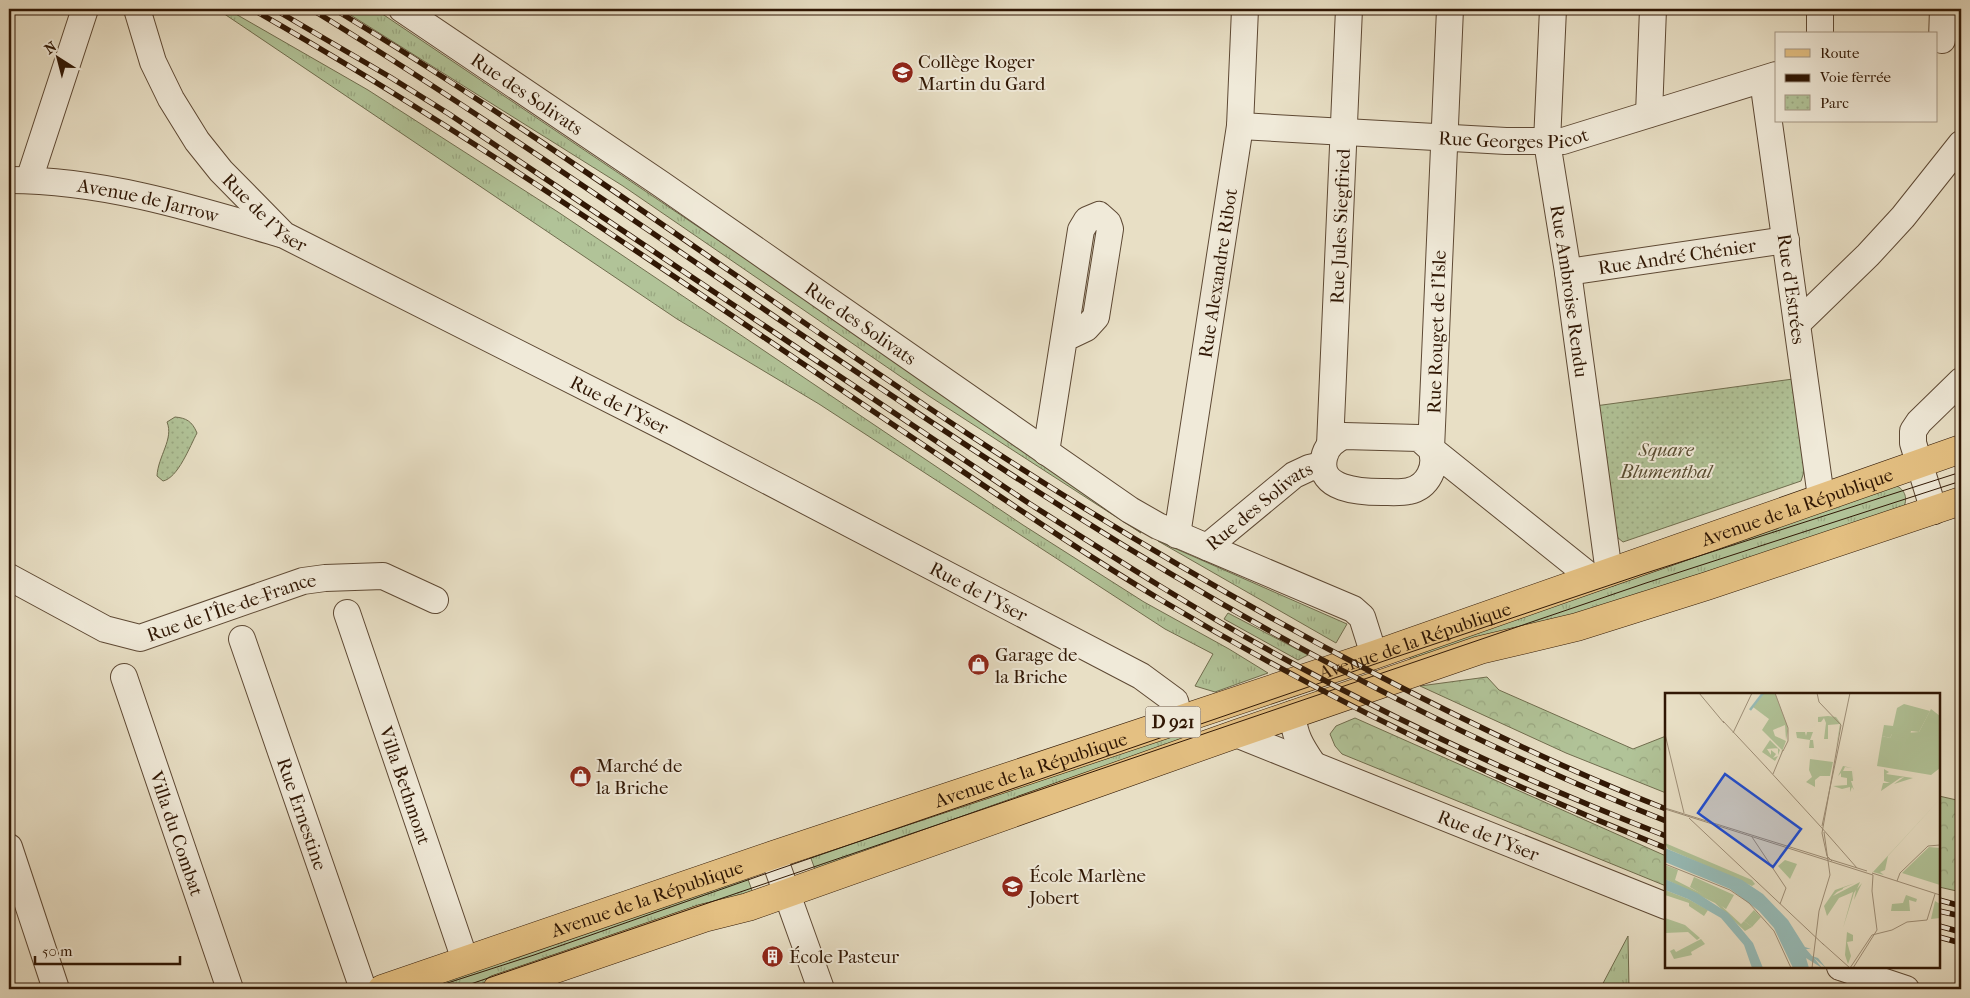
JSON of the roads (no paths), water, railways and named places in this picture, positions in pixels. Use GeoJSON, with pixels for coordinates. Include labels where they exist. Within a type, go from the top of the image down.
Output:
{"type":"FeatureCollection","features":[{"type":"Feature","properties":{"kind":"main road","name":"Avenue de la République"},"geometry":{"type":"LineString","coordinates":[[382,989],[773,854],[1374,655],[1961,449]]}},
{"type":"Feature","properties":{"kind":"main road","name":"Avenue de la République"},"geometry":{"type":"LineString","coordinates":[[496,989],[748,906],[1480,650],[1577,627],[1707,586],[1961,501]]}},
{"type":"Feature","properties":{"kind":"street"},"geometry":{"type":"LineString","coordinates":[[19,180],[85,9]]}},
{"type":"Feature","properties":{"kind":"street","name":"Rue de l'Yser"},"geometry":{"type":"LineString","coordinates":[[137,9],[152,62],[171,99],[197,141],[221,171],[284,235],[676,433],[1136,674],[1176,701],[1180,720]]}},
{"type":"Feature","properties":{"kind":"street","name":"Rue des Solivats"},"geometry":{"type":"LineString","coordinates":[[402,9],[669,189],[1130,510],[1178,535],[1207,547],[1294,476],[1327,455],[1336,439],[1347,435],[1419,438],[1431,449]]}},
{"type":"Feature","properties":{"kind":"street","name":"Rue Alexandre Ribot"},"geometry":{"type":"LineString","coordinates":[[1178,535],[1240,126],[1246,9]]}},
{"type":"Feature","properties":{"kind":"street","name":"Rue Jules Siegfried"},"geometry":{"type":"LineString","coordinates":[[1327,455],[1349,9]]}},
{"type":"Feature","properties":{"kind":"street","name":"Rue Rouget de l'Isle"},"geometry":{"type":"LineString","coordinates":[[1327,455],[1330,479],[1337,485],[1349,490],[1408,492],[1423,484],[1431,473],[1434,462],[1431,449],[1450,9]]}},
{"type":"Feature","properties":{"kind":"street","name":"Rue Ambroise Rendu"},"geometry":{"type":"LineString","coordinates":[[1553,9],[1547,142],[1568,272],[1600,575]]}},
{"type":"Feature","properties":{"kind":"street"},"geometry":{"type":"LineString","coordinates":[[1649,114],[1654,9]]}},
{"type":"Feature","properties":{"kind":"street"},"geometry":{"type":"LineString","coordinates":[[1820,9],[1820,32]]}},
{"type":"Feature","properties":{"kind":"street"},"geometry":{"type":"LineString","coordinates":[[1943,9],[1946,39]]}},
{"type":"Feature","properties":{"kind":"street","name":"Rue Georges Picot"},"geometry":{"type":"LineString","coordinates":[[1240,126],[1547,142],[1570,140],[1770,78]]}},
{"type":"Feature","properties":{"kind":"street","name":"Rue d'Estrées"},"geometry":{"type":"LineString","coordinates":[[1770,78],[1786,240],[1822,498]]}},
{"type":"Feature","properties":{"kind":"street"},"geometry":{"type":"LineString","coordinates":[[1798,323],[1868,255],[1903,217],[1961,144]]}},
{"type":"Feature","properties":{"kind":"street","name":"Avenue de Jarrow"},"geometry":{"type":"LineString","coordinates":[[19,180],[59,182],[112,190],[199,210],[284,235]]}},
{"type":"Feature","properties":{"kind":"street","name":"Rue André Chénier"},"geometry":{"type":"LineString","coordinates":[[1568,272],[1786,240]]}},
{"type":"Feature","properties":{"kind":"street"},"geometry":{"type":"LineString","coordinates":[[1046,452],[1065,338]]}},
{"type":"Feature","properties":{"kind":"street"},"geometry":{"type":"LineString","coordinates":[[1934,511],[1912,439],[1916,426],[1961,381]]}},
{"type":"Feature","properties":{"kind":"street"},"geometry":{"type":"LineString","coordinates":[[1431,449],[1600,575]]}},
{"type":"Feature","properties":{"kind":"street"},"geometry":{"type":"LineString","coordinates":[[1207,547],[1353,609],[1362,617],[1374,655]]}},
{"type":"Feature","properties":{"kind":"street","name":"Rue de l'Île-de-France"},"geometry":{"type":"LineString","coordinates":[[9,577],[106,629],[140,638],[303,581],[325,578],[383,576],[435,600]]}},
{"type":"Feature","properties":{"kind":"street","name":"Villa Bethmont"},"geometry":{"type":"LineString","coordinates":[[347,612],[465,960]]}},
{"type":"Feature","properties":{"kind":"street","name":"Rue Ernestine"},"geometry":{"type":"LineString","coordinates":[[242,639],[362,989]]}},
{"type":"Feature","properties":{"kind":"street","name":"Villa du Combat"},"geometry":{"type":"LineString","coordinates":[[124,677],[230,989]]}},
{"type":"Feature","properties":{"kind":"street"},"geometry":{"type":"LineString","coordinates":[[1293,714],[1295,732],[1312,764]]}},
{"type":"Feature","properties":{"kind":"street","name":"Rue de l'Yser"},"geometry":{"type":"LineString","coordinates":[[1236,734],[1665,906]]}},
{"type":"Feature","properties":{"kind":"street"},"geometry":{"type":"LineString","coordinates":[[9,847],[56,989]]}},
{"type":"Feature","properties":{"kind":"street"},"geometry":{"type":"LineString","coordinates":[[773,854],[821,989]]}},
{"type":"Feature","properties":{"kind":"street"},"geometry":{"type":"LineString","coordinates":[[1843,968],[1906,989]]}},
{"type":"Feature","properties":{"kind":"tram line"},"geometry":{"type":"LineString","coordinates":[[429,989],[534,955],[1384,661],[1643,574],[1961,472]]}},
{"type":"Feature","properties":{"kind":"tram line"},"geometry":{"type":"LineString","coordinates":[[456,989],[1646,583],[1961,481]]}},
{"type":"Feature","properties":{"kind":"railway"},"geometry":{"type":"LineString","coordinates":[[252,9],[417,108],[579,212],[1028,516],[1161,600],[1222,636],[1346,703],[1472,765],[1601,822],[1665,848]]}},
{"type":"Feature","properties":{"kind":"railway"},"geometry":{"type":"LineString","coordinates":[[274,9],[449,114],[1030,504],[1192,606],[1292,663],[1430,734],[1523,777],[1665,836]]}},
{"type":"Feature","properties":{"kind":"railway"},"geometry":{"type":"LineString","coordinates":[[311,9],[495,127],[948,433],[1040,493],[1191,586],[1267,630],[1424,712],[1504,751],[1665,821]]}},
{"type":"Feature","properties":{"kind":"railway"},"geometry":{"type":"LineString","coordinates":[[334,9],[415,59],[573,163],[965,432],[1119,529],[1223,591],[1329,650],[1418,696],[1558,764],[1665,809]]}},
{"type":"Feature","properties":{"kind":"railway"},"geometry":{"type":"LineString","coordinates":[[1940,900],[1961,906]]}},
{"type":"Feature","properties":{"kind":"railway"},"geometry":{"type":"LineString","coordinates":[[1940,911],[1961,916]]}},
{"type":"Feature","properties":{"kind":"railway"},"geometry":{"type":"LineString","coordinates":[[1940,926],[1961,932]]}},
{"type":"Feature","properties":{"kind":"railway"},"geometry":{"type":"LineString","coordinates":[[1940,937],[1961,943]]}},
{"type":"Feature","properties":{"kind":"place","name":"Collège Roger Martin du Gard"},"geometry":{"type":"Point","coordinates":[902,72]}},
{"type":"Feature","properties":{"kind":"place","name":"Garage de la Briche"},"geometry":{"type":"Point","coordinates":[979,665]}},
{"type":"Feature","properties":{"kind":"place","name":"Marché de la Briche"},"geometry":{"type":"Point","coordinates":[580,776]}},
{"type":"Feature","properties":{"kind":"place","name":"École Marlène Jobert"},"geometry":{"type":"Point","coordinates":[1013,886]}},
{"type":"Feature","properties":{"kind":"place","name":"École Pasteur"},"geometry":{"type":"Point","coordinates":[773,956]}},
{"type":"Feature","properties":{"kind":"park label","name":"Square Blumenthal"},"geometry":{"type":"Point","coordinates":[1666,460]}}]}
